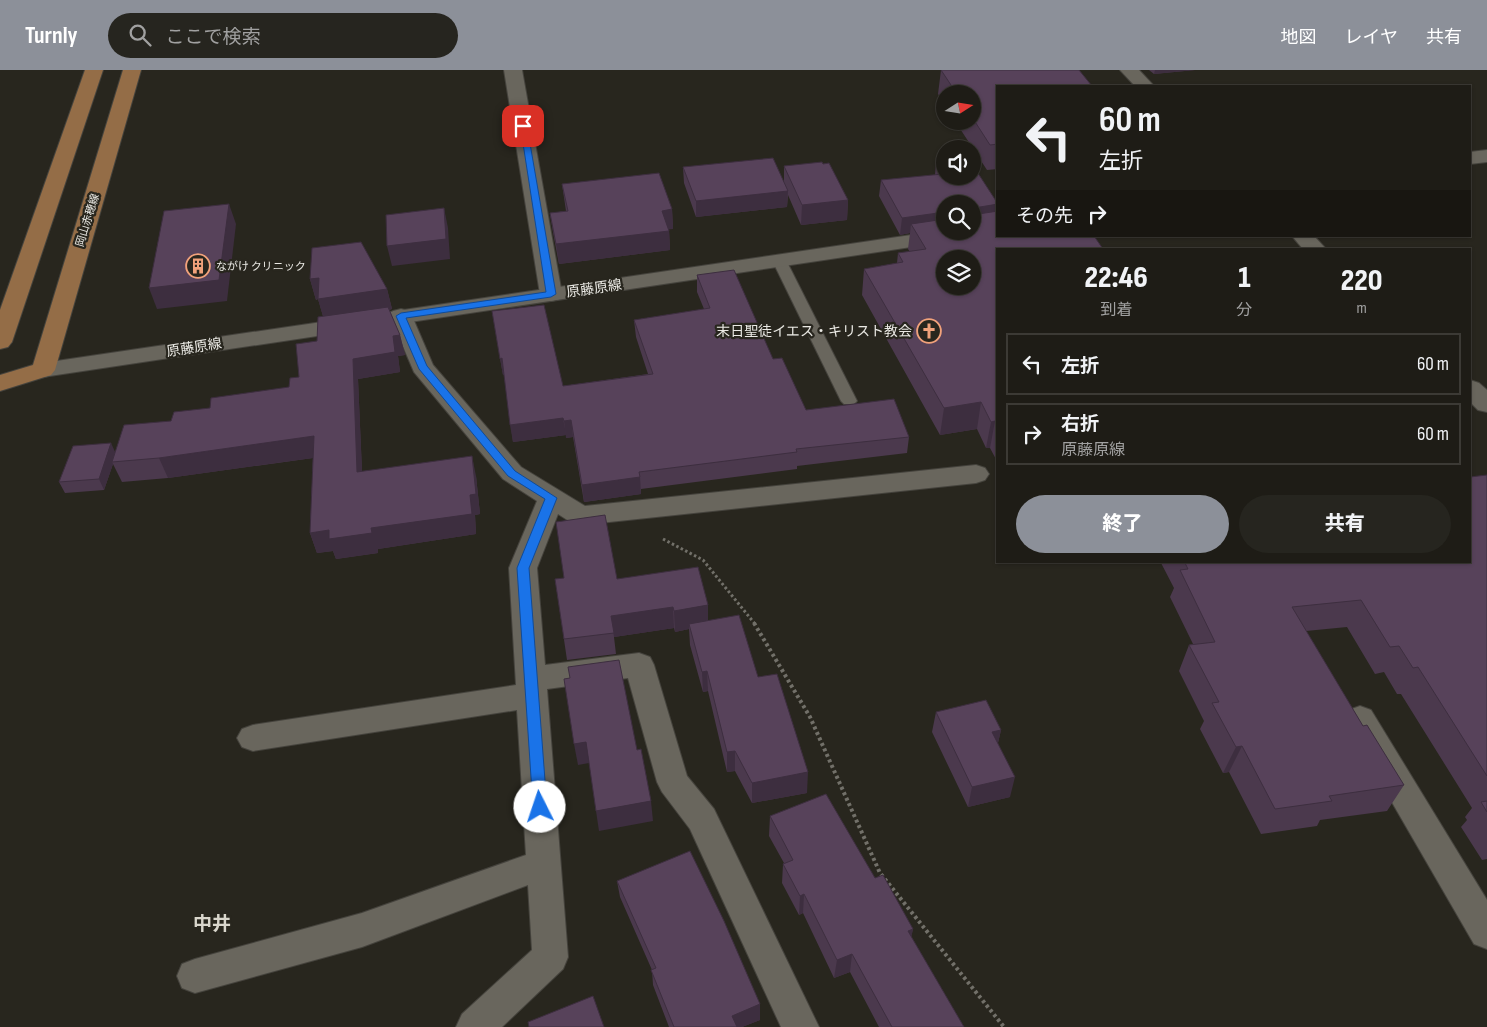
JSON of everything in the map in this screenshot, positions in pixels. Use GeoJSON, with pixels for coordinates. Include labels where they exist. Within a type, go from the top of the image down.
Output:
{"type":"FeatureCollection","features":[{"type":"Feature","properties":{"kind":"main road"},"geometry":{"type":"LineString","coordinates":[[0,342],[94,70]]}},
{"type":"Feature","properties":{"kind":"main road","name":"岡山赤穂線"},"geometry":{"type":"LineString","coordinates":[[43,370],[132,70]]}},
{"type":"Feature","properties":{"kind":"main road"},"geometry":{"type":"LineString","coordinates":[[0,364],[43,370]]}},
{"type":"Feature","properties":{"kind":"main road"},"geometry":{"type":"LineString","coordinates":[[0,383],[43,370]]}},
{"type":"Feature","properties":{"kind":"street"},"geometry":{"type":"LineString","coordinates":[[513,70],[551,294]]}},
{"type":"Feature","properties":{"kind":"street"},"geometry":{"type":"LineString","coordinates":[[1129,70],[1144,85]]}},
{"type":"Feature","properties":{"kind":"street"},"geometry":{"type":"LineString","coordinates":[[1471,158],[1487,156]]}},
{"type":"Feature","properties":{"kind":"street","name":"原藤原線"},"geometry":{"type":"LineString","coordinates":[[43,370],[996,228]]}},
{"type":"Feature","properties":{"kind":"street"},"geometry":{"type":"LineString","coordinates":[[1303,237],[1315,248]]}},
{"type":"Feature","properties":{"kind":"street"},"geometry":{"type":"LineString","coordinates":[[401,316],[422,367],[512,473],[581,516],[976,474]]}},
{"type":"Feature","properties":{"kind":"street"},"geometry":{"type":"LineString","coordinates":[[1471,389],[1487,404]]}},
{"type":"Feature","properties":{"kind":"street"},"geometry":{"type":"LineString","coordinates":[[474,1027],[550,957],[523,568],[551,498]]}},
{"type":"Feature","properties":{"kind":"street"},"geometry":{"type":"LineString","coordinates":[[253,738],[532,687],[639,665],[673,782],[702,819],[800,1027]]}},
{"type":"Feature","properties":{"kind":"street"},"geometry":{"type":"LineString","coordinates":[[1360,719],[1487,932]]}},
{"type":"Feature","properties":{"kind":"street"},"geometry":{"type":"LineString","coordinates":[[195,976],[362,930],[544,864]]}},
{"type":"Feature","properties":{"kind":"lane"},"geometry":{"type":"LineString","coordinates":[[778,260],[849,401]]}},
{"type":"Feature","properties":{"kind":"path"},"geometry":{"type":"LineString","coordinates":[[611,513],[704,560],[754,622],[810,716],[880,873],[1004,1027]]}},
{"type":"Feature","properties":{"kind":"building"},"geometry":{"type":"Polygon","coordinates":[[[941,70],[1079,70],[1091,85],[996,85],[996,144],[990,145],[980,130],[981,85],[951,85],[941,70]]]}},
{"type":"Feature","properties":{"kind":"building"},"geometry":{"type":"Polygon","coordinates":[[[773,158],[788,191],[696,201],[683,167],[773,158]]]}},
{"type":"Feature","properties":{"kind":"building"},"geometry":{"type":"Polygon","coordinates":[[[822,162],[823,164],[829,163],[848,200],[802,205],[784,166],[822,162]]]}},
{"type":"Feature","properties":{"kind":"building"},"geometry":{"type":"Polygon","coordinates":[[[659,173],[672,209],[662,211],[669,231],[556,244],[550,213],[568,211],[562,184],[659,173]]]}},
{"type":"Feature","properties":{"kind":"building"},"geometry":{"type":"Polygon","coordinates":[[[936,175],[936,185],[981,185],[981,178],[996,201],[996,204],[981,207],[981,195],[936,195],[936,213],[902,218],[881,180],[936,175]]]}},
{"type":"Feature","properties":{"kind":"building"},"geometry":{"type":"Polygon","coordinates":[[[229,204],[219,280],[149,288],[164,211],[229,204]]]}},
{"type":"Feature","properties":{"kind":"building"},"geometry":{"type":"Polygon","coordinates":[[[444,208],[446,239],[387,246],[386,215],[444,208]]]}},
{"type":"Feature","properties":{"kind":"building"},"geometry":{"type":"Polygon","coordinates":[[[996,211],[996,237],[1095,237],[1102,248],[996,248],[996,423],[995,421],[991,422],[981,402],[944,408],[864,269],[903,262],[898,253],[926,249],[911,224],[936,220],[936,240],[981,240],[981,214],[996,211]]]}},
{"type":"Feature","properties":{"kind":"building"},"geometry":{"type":"Polygon","coordinates":[[[361,242],[387,289],[318,299],[319,278],[310,279],[312,248],[361,242]]]}},
{"type":"Feature","properties":{"kind":"building"},"geometry":{"type":"Polygon","coordinates":[[[734,270],[773,359],[782,358],[806,410],[894,399],[909,437],[796,449],[797,452],[639,472],[640,477],[582,485],[571,420],[564,421],[563,418],[510,425],[502,358],[500,359],[492,311],[544,305],[563,386],[653,374],[634,320],[710,308],[697,275],[734,270]]]}},
{"type":"Feature","properties":{"kind":"building"},"geometry":{"type":"Polygon","coordinates":[[[388,307],[400,335],[393,336],[395,352],[353,359],[357,472],[472,456],[476,494],[470,495],[472,514],[371,528],[372,533],[329,539],[329,530],[310,533],[314,436],[159,458],[112,462],[124,425],[171,421],[174,412],[210,408],[211,398],[289,387],[290,378],[299,377],[296,344],[317,341],[318,317],[388,307]]]}},
{"type":"Feature","properties":{"kind":"building"},"geometry":{"type":"Polygon","coordinates":[[[111,443],[99,479],[59,482],[73,446],[111,443]]]}},
{"type":"Feature","properties":{"kind":"building"},"geometry":{"type":"Polygon","coordinates":[[[1487,475],[1487,776],[1418,667],[1413,668],[1399,646],[1390,647],[1361,600],[1292,607],[1363,726],[1367,725],[1404,785],[1329,796],[1332,801],[1275,809],[1242,746],[1236,747],[1212,703],[1219,702],[1189,645],[1215,642],[1180,570],[1188,569],[1185,563],[1471,563],[1471,477],[1487,475]]]}},
{"type":"Feature","properties":{"kind":"building"},"geometry":{"type":"Polygon","coordinates":[[[605,515],[617,579],[698,567],[708,605],[674,611],[673,607],[611,616],[614,633],[564,639],[555,579],[564,578],[556,522],[605,515]]]}},
{"type":"Feature","properties":{"kind":"building"},"geometry":{"type":"Polygon","coordinates":[[[739,615],[758,677],[777,674],[808,772],[752,783],[735,751],[727,752],[707,671],[702,672],[689,624],[739,615]]]}},
{"type":"Feature","properties":{"kind":"building"},"geometry":{"type":"Polygon","coordinates":[[[619,660],[637,750],[641,749],[651,801],[596,811],[586,742],[574,744],[564,679],[570,678],[568,667],[619,660]]]}},
{"type":"Feature","properties":{"kind":"building"},"geometry":{"type":"Polygon","coordinates":[[[986,700],[1001,730],[992,732],[1015,777],[972,787],[936,712],[986,700]]]}},
{"type":"Feature","properties":{"kind":"building"},"geometry":{"type":"Polygon","coordinates":[[[826,794],[875,878],[883,875],[913,929],[908,931],[964,1027],[892,1027],[852,954],[837,960],[804,894],[800,896],[783,864],[793,860],[770,816],[826,794]]]}},
{"type":"Feature","properties":{"kind":"building"},"geometry":{"type":"Polygon","coordinates":[[[1487,801],[1487,812],[1481,802],[1487,801]]]}},
{"type":"Feature","properties":{"kind":"building"},"geometry":{"type":"Polygon","coordinates":[[[690,851],[724,921],[760,1004],[732,1016],[737,1027],[674,1027],[651,970],[656,968],[617,881],[690,851]]]}},
{"type":"Feature","properties":{"kind":"building"},"geometry":{"type":"Polygon","coordinates":[[[593,996],[604,1027],[529,1027],[528,1022],[593,996]]]}},
{"type":"Feature","properties":{"kind":"place","name":"ながけ クリニック"},"geometry":{"type":"Point","coordinates":[198,266]}},
{"type":"Feature","properties":{"kind":"place","name":"末日聖徒イエス・キリスト教会"},"geometry":{"type":"Point","coordinates":[929,331]}},
{"type":"Feature","properties":{"kind":"district","name":"中井"},"geometry":{"type":"Point","coordinates":[212,923]}},
{"type":"Feature","properties":{"kind":"route"},"geometry":{"type":"LineString","coordinates":[[523,126],[551,294],[401,316],[422,367],[512,473],[551,498],[523,568],[540,807]]}}]}
